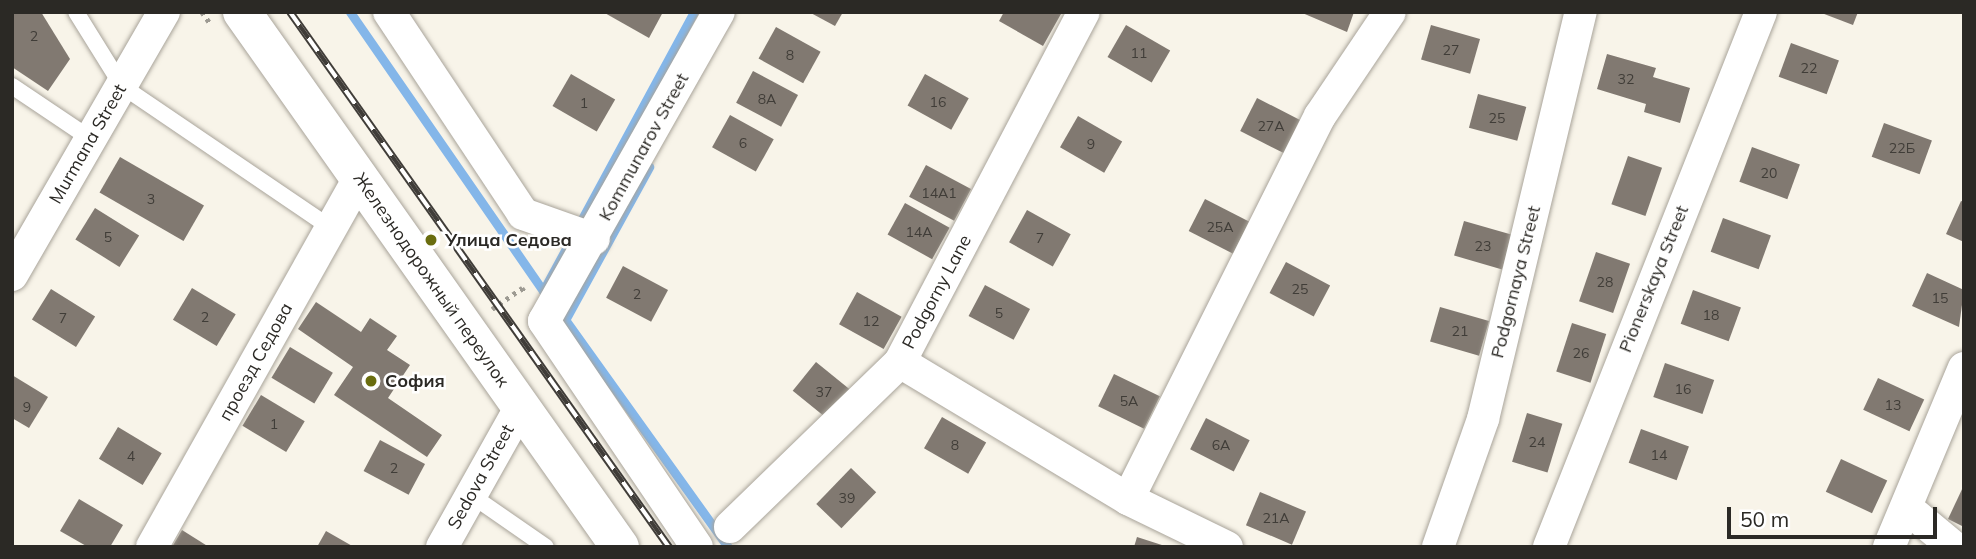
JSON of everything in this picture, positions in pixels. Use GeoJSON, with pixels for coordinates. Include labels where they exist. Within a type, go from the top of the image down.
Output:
{"type":"FeatureCollection","features":[{"type":"Feature","properties":{"kind":"street","name":"Murmana Street"},"geometry":{"type":"LineString","coordinates":[[12,275],[164,12]]}},
{"type":"Feature","properties":{"kind":"street","name":"Железнодорожный переулок"},"geometry":{"type":"LineString","coordinates":[[242,12],[621,547]]}},
{"type":"Feature","properties":{"kind":"street"},"geometry":{"type":"LineString","coordinates":[[389,12],[523,214],[594,239]]}},
{"type":"Feature","properties":{"kind":"street","name":"Kommunarov Street"},"geometry":{"type":"LineString","coordinates":[[697,547],[544,321],[570,283],[719,12]]}},
{"type":"Feature","properties":{"kind":"street","name":"Podgorny Lane"},"geometry":{"type":"LineString","coordinates":[[730,527],[900,362],[1084,12]]}},
{"type":"Feature","properties":{"kind":"street"},"geometry":{"type":"LineString","coordinates":[[1128,499],[1320,116],[1390,12]]}},
{"type":"Feature","properties":{"kind":"street","name":"Podgornaya Street"},"geometry":{"type":"LineString","coordinates":[[1438,547],[1483,419],[1581,12]]}},
{"type":"Feature","properties":{"kind":"street","name":"Pionerskaya Street"},"geometry":{"type":"LineString","coordinates":[[1549,547],[1761,12]]}},
{"type":"Feature","properties":{"kind":"street","name":"проезд Седова"},"geometry":{"type":"LineString","coordinates":[[152,547],[359,178]]}},
{"type":"Feature","properties":{"kind":"street"},"geometry":{"type":"LineString","coordinates":[[900,362],[1128,499],[1227,547]]}},
{"type":"Feature","properties":{"kind":"street"},"geometry":{"type":"LineString","coordinates":[[1889,547],[1964,368]]}},
{"type":"Feature","properties":{"kind":"street","name":"Sedova Street"},"geometry":{"type":"LineString","coordinates":[[442,547],[521,407]]}},
{"type":"Feature","properties":{"kind":"street"},"geometry":{"type":"LineString","coordinates":[[1907,508],[1954,547]]}},
{"type":"Feature","properties":{"kind":"lane"},"geometry":{"type":"LineString","coordinates":[[76,12],[122,86],[331,228]]}},
{"type":"Feature","properties":{"kind":"lane"},"geometry":{"type":"LineString","coordinates":[[12,86],[91,139]]}},
{"type":"Feature","properties":{"kind":"lane"},"geometry":{"type":"LineString","coordinates":[[471,495],[546,547]]}},
{"type":"Feature","properties":{"kind":"building"},"geometry":{"type":"Polygon","coordinates":[[[12,12],[41,12],[70,59],[48,91],[12,67],[12,12]]]}},
{"type":"Feature","properties":{"kind":"building"},"geometry":{"type":"Polygon","coordinates":[[[603,12],[663,12],[649,38],[603,12]]]}},
{"type":"Feature","properties":{"kind":"building"},"geometry":{"type":"Polygon","coordinates":[[[809,12],[843,12],[835,26],[809,12]]]}},
{"type":"Feature","properties":{"kind":"building"},"geometry":{"type":"Polygon","coordinates":[[[1004,12],[1061,14],[1043,46],[999,21],[1004,12]]]}},
{"type":"Feature","properties":{"kind":"building"},"geometry":{"type":"Polygon","coordinates":[[[1300,12],[1354,12],[1347,32],[1300,12]]]}},
{"type":"Feature","properties":{"kind":"building"},"geometry":{"type":"Polygon","coordinates":[[[1819,12],[1858,12],[1853,25],[1819,12]]]}},
{"type":"Feature","properties":{"kind":"building"},"geometry":{"type":"Polygon","coordinates":[[[1126,25],[1170,50],[1152,83],[1108,57],[1126,25]]]}},
{"type":"Feature","properties":{"kind":"building"},"geometry":{"type":"Polygon","coordinates":[[[1431,25],[1480,39],[1470,74],[1421,60],[1431,25]]]}},
{"type":"Feature","properties":{"kind":"building"},"geometry":{"type":"Polygon","coordinates":[[[776,27],[821,52],[803,83],[759,58],[776,27]]]}},
{"type":"Feature","properties":{"kind":"building"},"geometry":{"type":"Polygon","coordinates":[[[1791,43],[1839,60],[1827,94],[1779,77],[1791,43]]]}},
{"type":"Feature","properties":{"kind":"building"},"geometry":{"type":"Polygon","coordinates":[[[1607,54],[1656,68],[1653,77],[1690,88],[1680,123],[1644,112],[1646,104],[1597,89],[1607,54]]]}},
{"type":"Feature","properties":{"kind":"building"},"geometry":{"type":"Polygon","coordinates":[[[753,71],[798,95],[781,127],[736,103],[753,71]]]}},
{"type":"Feature","properties":{"kind":"building"},"geometry":{"type":"Polygon","coordinates":[[[571,74],[615,100],[597,132],[552,106],[571,74]]]}},
{"type":"Feature","properties":{"kind":"building"},"geometry":{"type":"Polygon","coordinates":[[[925,74],[969,98],[951,130],[908,105],[925,74]]]}},
{"type":"Feature","properties":{"kind":"building"},"geometry":{"type":"Polygon","coordinates":[[[1478,94],[1526,107],[1517,141],[1469,128],[1478,94]]]}},
{"type":"Feature","properties":{"kind":"building"},"geometry":{"type":"Polygon","coordinates":[[[1257,98],[1302,121],[1286,154],[1240,131],[1257,98]]]}},
{"type":"Feature","properties":{"kind":"building"},"geometry":{"type":"Polygon","coordinates":[[[730,115],[774,139],[756,172],[712,147],[730,115]]]}},
{"type":"Feature","properties":{"kind":"building"},"geometry":{"type":"Polygon","coordinates":[[[1078,116],[1122,142],[1104,173],[1060,147],[1078,116]]]}},
{"type":"Feature","properties":{"kind":"building"},"geometry":{"type":"Polygon","coordinates":[[[1884,123],[1932,140],[1920,174],[1872,157],[1884,123]]]}},
{"type":"Feature","properties":{"kind":"building"},"geometry":{"type":"Polygon","coordinates":[[[1752,147],[1800,164],[1787,199],[1739,182],[1752,147]]]}},
{"type":"Feature","properties":{"kind":"building"},"geometry":{"type":"Polygon","coordinates":[[[1628,156],[1662,168],[1645,216],[1611,204],[1628,156]]]}},
{"type":"Feature","properties":{"kind":"building"},"geometry":{"type":"Polygon","coordinates":[[[120,157],[204,205],[184,241],[100,193],[120,157]]]}},
{"type":"Feature","properties":{"kind":"building"},"geometry":{"type":"Polygon","coordinates":[[[926,165],[971,189],[954,221],[909,197],[926,165]]]}},
{"type":"Feature","properties":{"kind":"building"},"geometry":{"type":"Polygon","coordinates":[[[1205,199],[1250,222],[1234,254],[1189,231],[1205,199]]]}},
{"type":"Feature","properties":{"kind":"building"},"geometry":{"type":"Polygon","coordinates":[[[1961,201],[1964,202],[1964,242],[1946,234],[1961,201]]]}},
{"type":"Feature","properties":{"kind":"building"},"geometry":{"type":"Polygon","coordinates":[[[905,203],[950,228],[932,259],[888,234],[905,203]]]}},
{"type":"Feature","properties":{"kind":"building"},"geometry":{"type":"Polygon","coordinates":[[[95,208],[139,236],[119,267],[75,239],[95,208]]]}},
{"type":"Feature","properties":{"kind":"building"},"geometry":{"type":"Polygon","coordinates":[[[1027,210],[1071,234],[1053,267],[1009,242],[1027,210]]]}},
{"type":"Feature","properties":{"kind":"building"},"geometry":{"type":"Polygon","coordinates":[[[1723,218],[1771,235],[1759,269],[1711,252],[1723,218]]]}},
{"type":"Feature","properties":{"kind":"building"},"geometry":{"type":"Polygon","coordinates":[[[1464,221],[1512,235],[1502,269],[1454,256],[1464,221]]]}},
{"type":"Feature","properties":{"kind":"building"},"geometry":{"type":"Polygon","coordinates":[[[1596,252],[1630,264],[1613,313],[1579,301],[1596,252]]]}},
{"type":"Feature","properties":{"kind":"building"},"geometry":{"type":"Polygon","coordinates":[[[1286,262],[1330,285],[1314,316],[1270,293],[1286,262]]]}},
{"type":"Feature","properties":{"kind":"building"},"geometry":{"type":"Polygon","coordinates":[[[623,266],[668,290],[651,322],[606,298],[623,266]]]}},
{"type":"Feature","properties":{"kind":"building"},"geometry":{"type":"Polygon","coordinates":[[[1927,273],[1964,290],[1959,327],[1912,306],[1927,273]]]}},
{"type":"Feature","properties":{"kind":"building"},"geometry":{"type":"Polygon","coordinates":[[[985,285],[1030,309],[1014,340],[969,316],[985,285]]]}},
{"type":"Feature","properties":{"kind":"building"},"geometry":{"type":"Polygon","coordinates":[[[192,288],[236,314],[217,346],[173,320],[192,288]]]}},
{"type":"Feature","properties":{"kind":"building"},"geometry":{"type":"Polygon","coordinates":[[[51,289],[95,317],[76,347],[32,320],[51,289]]]}},
{"type":"Feature","properties":{"kind":"building"},"geometry":{"type":"Polygon","coordinates":[[[1693,290],[1741,307],[1729,341],[1681,324],[1693,290]]]}},
{"type":"Feature","properties":{"kind":"building"},"geometry":{"type":"Polygon","coordinates":[[[857,292],[902,317],[884,349],[839,324],[857,292]]]}},
{"type":"Feature","properties":{"kind":"building","name":"София"},"geometry":{"type":"Polygon","coordinates":[[[316,302],[361,332],[370,318],[397,336],[387,350],[410,365],[388,398],[442,435],[427,457],[334,395],[353,367],[298,329],[316,302]]]}},
{"type":"Feature","properties":{"kind":"building"},"geometry":{"type":"Polygon","coordinates":[[[1440,307],[1489,321],[1479,356],[1430,342],[1440,307]]]}},
{"type":"Feature","properties":{"kind":"building"},"geometry":{"type":"Polygon","coordinates":[[[1572,323],[1606,334],[1590,383],[1556,372],[1572,323]]]}},
{"type":"Feature","properties":{"kind":"building"},"geometry":{"type":"Polygon","coordinates":[[[290,347],[333,373],[314,404],[271,378],[290,347]]]}},
{"type":"Feature","properties":{"kind":"building"},"geometry":{"type":"Polygon","coordinates":[[[816,362],[855,393],[832,422],[793,391],[816,362]]]}},
{"type":"Feature","properties":{"kind":"building"},"geometry":{"type":"Polygon","coordinates":[[[1665,363],[1714,380],[1702,414],[1653,397],[1665,363]]]}},
{"type":"Feature","properties":{"kind":"building"},"geometry":{"type":"Polygon","coordinates":[[[1114,374],[1160,396],[1144,429],[1098,406],[1114,374]]]}},
{"type":"Feature","properties":{"kind":"building"},"geometry":{"type":"Polygon","coordinates":[[[12,375],[48,397],[29,428],[12,418],[12,375]]]}},
{"type":"Feature","properties":{"kind":"building"},"geometry":{"type":"Polygon","coordinates":[[[1878,378],[1924,400],[1909,431],[1863,410],[1878,378]]]}},
{"type":"Feature","properties":{"kind":"building"},"geometry":{"type":"Polygon","coordinates":[[[261,395],[305,421],[286,452],[242,426],[261,395]]]}},
{"type":"Feature","properties":{"kind":"building"},"geometry":{"type":"Polygon","coordinates":[[[1527,413],[1562,424],[1547,473],[1512,462],[1527,413]]]}},
{"type":"Feature","properties":{"kind":"building"},"geometry":{"type":"Polygon","coordinates":[[[942,417],[986,442],[968,474],[924,448],[942,417]]]}},
{"type":"Feature","properties":{"kind":"building"},"geometry":{"type":"Polygon","coordinates":[[[1206,418],[1250,440],[1234,471],[1190,449],[1206,418]]]}},
{"type":"Feature","properties":{"kind":"building"},"geometry":{"type":"Polygon","coordinates":[[[118,427],[162,453],[143,485],[99,459],[118,427]]]}},
{"type":"Feature","properties":{"kind":"building"},"geometry":{"type":"Polygon","coordinates":[[[1641,429],[1689,446],[1677,480],[1629,463],[1641,429]]]}},
{"type":"Feature","properties":{"kind":"building"},"geometry":{"type":"Polygon","coordinates":[[[380,440],[425,464],[409,495],[364,471],[380,440]]]}},
{"type":"Feature","properties":{"kind":"building"},"geometry":{"type":"Polygon","coordinates":[[[1841,459],[1887,481],[1872,513],[1826,492],[1841,459]]]}},
{"type":"Feature","properties":{"kind":"building"},"geometry":{"type":"Polygon","coordinates":[[[851,468],[876,492],[841,528],[816,504],[851,468]]]}},
{"type":"Feature","properties":{"kind":"building"},"geometry":{"type":"Polygon","coordinates":[[[1964,485],[1964,527],[1948,519],[1964,485]]]}},
{"type":"Feature","properties":{"kind":"building"},"geometry":{"type":"Polygon","coordinates":[[[1260,492],[1306,512],[1292,545],[1246,525],[1260,492]]]}},
{"type":"Feature","properties":{"kind":"building"},"geometry":{"type":"Polygon","coordinates":[[[79,499],[123,525],[110,547],[88,547],[60,531],[79,499]]]}},
{"type":"Feature","properties":{"kind":"building"},"geometry":{"type":"Polygon","coordinates":[[[182,530],[209,547],[172,547],[182,530]]]}},
{"type":"Feature","properties":{"kind":"building"},"geometry":{"type":"Polygon","coordinates":[[[326,531],[354,547],[317,547],[326,531]]]}},
{"type":"Feature","properties":{"kind":"building"},"geometry":{"type":"Polygon","coordinates":[[[1137,537],[1165,546],[1165,547],[1134,547],[1137,537]]]}},
{"type":"Feature","properties":{"kind":"waterway"},"geometry":{"type":"LineString","coordinates":[[350,12],[543,291],[694,12]]}},
{"type":"Feature","properties":{"kind":"waterway"},"geometry":{"type":"LineString","coordinates":[[565,320],[649,167]]}},
{"type":"Feature","properties":{"kind":"waterway"},"geometry":{"type":"LineString","coordinates":[[564,318],[728,547]]}},
{"type":"Feature","properties":{"kind":"railway"},"geometry":{"type":"LineString","coordinates":[[290,12],[669,547]]}},
{"type":"Feature","properties":{"kind":"place","name":"Улица Седова"},"geometry":{"type":"Point","coordinates":[431,240]}},
{"type":"Feature","properties":{"kind":"place","name":"София"},"geometry":{"type":"Point","coordinates":[371,381]}}]}
